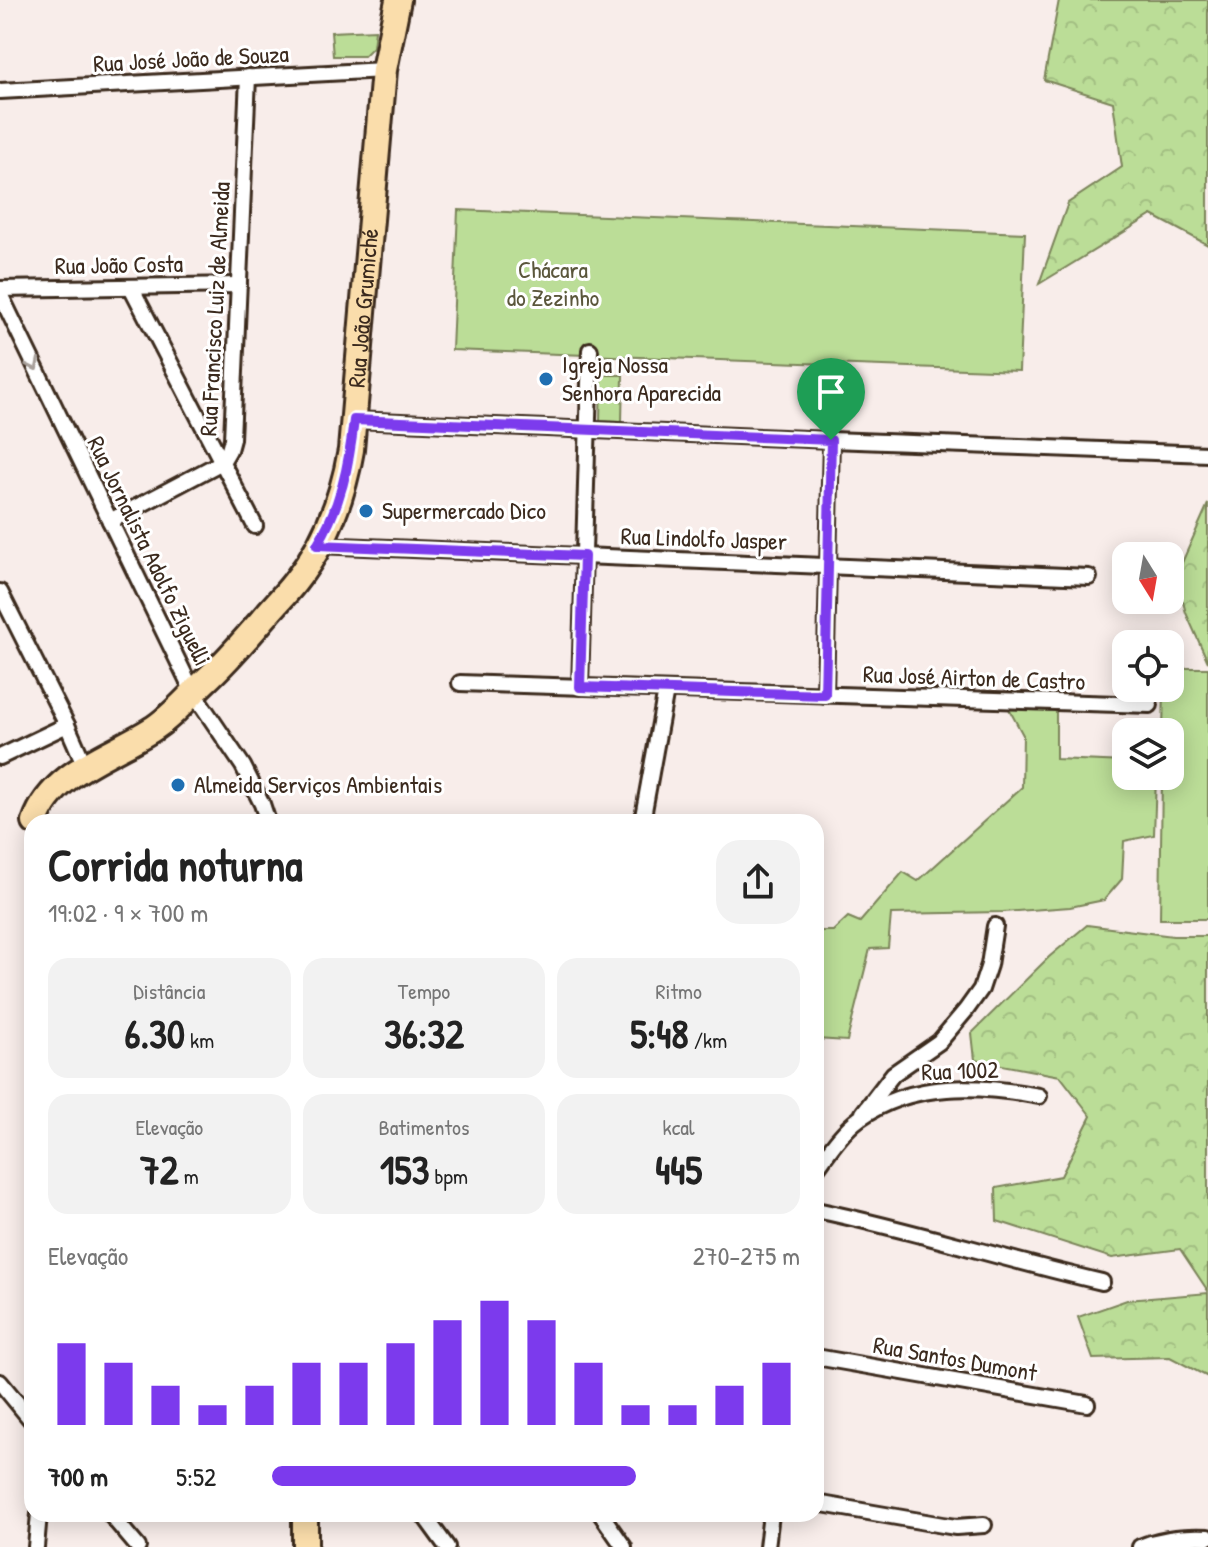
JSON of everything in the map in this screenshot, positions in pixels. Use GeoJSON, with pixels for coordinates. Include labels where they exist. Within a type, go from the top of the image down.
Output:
{"type":"FeatureCollection","features":[{"type":"Feature","properties":{"kind":"main road","name":"Rua João Grumiché"},"geometry":{"type":"LineString","coordinates":[[38,814],[46,799],[67,778],[151,730],[176,711],[230,657],[295,582],[326,531],[342,493],[349,463],[384,70],[398,0]]}},
{"type":"Feature","properties":{"kind":"main road"},"geometry":{"type":"LineString","coordinates":[[305,1522],[305,1547]]}},
{"type":"Feature","properties":{"kind":"street","name":"Rua José João de Souza"},"geometry":{"type":"LineString","coordinates":[[0,91],[384,70]]}},
{"type":"Feature","properties":{"kind":"street","name":"Rua Francisco Luiz de Almeida"},"geometry":{"type":"LineString","coordinates":[[110,521],[222,462],[229,450],[232,439],[248,77]]}},
{"type":"Feature","properties":{"kind":"street","name":"Rua João Costa"},"geometry":{"type":"LineString","coordinates":[[0,292],[239,285]]}},
{"type":"Feature","properties":{"kind":"street"},"geometry":{"type":"LineString","coordinates":[[131,287],[255,526]]}},
{"type":"Feature","properties":{"kind":"street","name":"Rua Jornalista Adolfo Ziguelli"},"geometry":{"type":"LineString","coordinates":[[0,292],[193,692],[243,766],[265,814]]}},
{"type":"Feature","properties":{"kind":"street"},"geometry":{"type":"LineString","coordinates":[[580,687],[590,350]]}},
{"type":"Feature","properties":{"kind":"street"},"geometry":{"type":"LineString","coordinates":[[354,420],[1208,454]]}},
{"type":"Feature","properties":{"kind":"street"},"geometry":{"type":"LineString","coordinates":[[825,695],[831,440]]}},
{"type":"Feature","properties":{"kind":"street","name":"Rua Lindolfo Jasper"},"geometry":{"type":"LineString","coordinates":[[317,545],[1089,577]]}},
{"type":"Feature","properties":{"kind":"street"},"geometry":{"type":"LineString","coordinates":[[0,592],[85,766]]}},
{"type":"Feature","properties":{"kind":"street","name":"Rua José Airton de Castro"},"geometry":{"type":"LineString","coordinates":[[460,683],[1150,705]]}},
{"type":"Feature","properties":{"kind":"street"},"geometry":{"type":"LineString","coordinates":[[643,814],[666,690]]}},
{"type":"Feature","properties":{"kind":"street"},"geometry":{"type":"LineString","coordinates":[[0,757],[67,725]]}},
{"type":"Feature","properties":{"kind":"street"},"geometry":{"type":"LineString","coordinates":[[861,1117],[893,1074],[939,1042],[981,989],[989,965],[995,926]]}},
{"type":"Feature","properties":{"kind":"street","name":"Rua 1002"},"geometry":{"type":"LineString","coordinates":[[824,1158],[844,1132],[861,1117],[887,1102],[926,1091],[997,1090],[1039,1096]]}},
{"type":"Feature","properties":{"kind":"street"},"geometry":{"type":"LineString","coordinates":[[824,1212],[1102,1282]]}},
{"type":"Feature","properties":{"kind":"street","name":"Rua Santos Dumont"},"geometry":{"type":"LineString","coordinates":[[824,1358],[1087,1404]]}},
{"type":"Feature","properties":{"kind":"street"},"geometry":{"type":"LineString","coordinates":[[0,1382],[24,1411]]}},
{"type":"Feature","properties":{"kind":"street"},"geometry":{"type":"LineString","coordinates":[[824,1504],[956,1527],[984,1525]]}},
{"type":"Feature","properties":{"kind":"street"},"geometry":{"type":"LineString","coordinates":[[36,1547],[38,1522]]}},
{"type":"Feature","properties":{"kind":"street"},"geometry":{"type":"LineString","coordinates":[[117,1522],[138,1547]]}},
{"type":"Feature","properties":{"kind":"street"},"geometry":{"type":"LineString","coordinates":[[429,1522],[447,1547]]}},
{"type":"Feature","properties":{"kind":"street"},"geometry":{"type":"LineString","coordinates":[[607,1522],[624,1547]]}},
{"type":"Feature","properties":{"kind":"street"},"geometry":{"type":"LineString","coordinates":[[767,1547],[770,1522]]}},
{"type":"Feature","properties":{"kind":"street"},"geometry":{"type":"LineString","coordinates":[[1140,1547],[1177,1538],[1208,1537]]}},
{"type":"Feature","properties":{"kind":"green space"},"geometry":{"type":"Polygon","coordinates":[[[1059,0],[1208,0],[1208,245],[1152,215],[1039,284],[1068,203],[1122,167],[1113,102],[1044,80],[1059,0]]]}},
{"type":"Feature","properties":{"kind":"green space"},"geometry":{"type":"Polygon","coordinates":[[[375,30],[373,47],[364,56],[333,56],[331,32],[375,30]]]}},
{"type":"Feature","properties":{"kind":"green space","name":"Chácara do Zezinho"},"geometry":{"type":"Polygon","coordinates":[[[458,210],[1025,233],[1019,371],[452,350],[458,210]]]}},
{"type":"Feature","properties":{"kind":"green space"},"geometry":{"type":"Polygon","coordinates":[[[601,375],[623,375],[622,422],[600,421],[601,375]]]}},
{"type":"Feature","properties":{"kind":"green space"},"geometry":{"type":"Polygon","coordinates":[[[1208,504],[1208,662],[1184,606],[1184,558],[1208,504]]]}},
{"type":"Feature","properties":{"kind":"green space"},"geometry":{"type":"Polygon","coordinates":[[[1184,668],[1208,668],[1208,919],[1160,919],[1162,790],[1184,790],[1184,718],[1163,718],[1164,702],[1184,702],[1184,668]]]}},
{"type":"Feature","properties":{"kind":"green space"},"geometry":{"type":"Polygon","coordinates":[[[1009,709],[1056,710],[1056,759],[1112,761],[1112,790],[1156,790],[1154,835],[1124,841],[1122,879],[1104,900],[1070,907],[1003,912],[891,914],[888,948],[870,949],[847,1041],[824,1040],[824,931],[833,931],[848,917],[860,922],[903,872],[918,881],[1022,787],[1023,735],[1009,709]]]}},
{"type":"Feature","properties":{"kind":"green space"},"geometry":{"type":"Polygon","coordinates":[[[1087,925],[1173,936],[1208,936],[1208,1291],[1180,1249],[1112,1258],[997,1221],[996,1188],[1061,1176],[1091,1116],[1060,1076],[975,1060],[972,1033],[1049,957],[1087,925]]]}},
{"type":"Feature","properties":{"kind":"green space"},"geometry":{"type":"Polygon","coordinates":[[[1208,1293],[1208,1377],[1170,1357],[1093,1359],[1078,1317],[1127,1300],[1208,1293]]]}},
{"type":"Feature","properties":{"kind":"place","name":"Igreja Nossa Senhora Aparecida"},"geometry":{"type":"Point","coordinates":[546,379]}},
{"type":"Feature","properties":{"kind":"place","name":"Supermercado Dico"},"geometry":{"type":"Point","coordinates":[366,511]}},
{"type":"Feature","properties":{"kind":"place","name":"Almeida Serviços Ambientais"},"geometry":{"type":"Point","coordinates":[178,785]}},
{"type":"Feature","properties":{"kind":"route"},"geometry":{"type":"LineString","coordinates":[[354,420],[831,440],[825,695],[580,687],[584,556],[317,545],[342,493],[354,420]]}}]}
